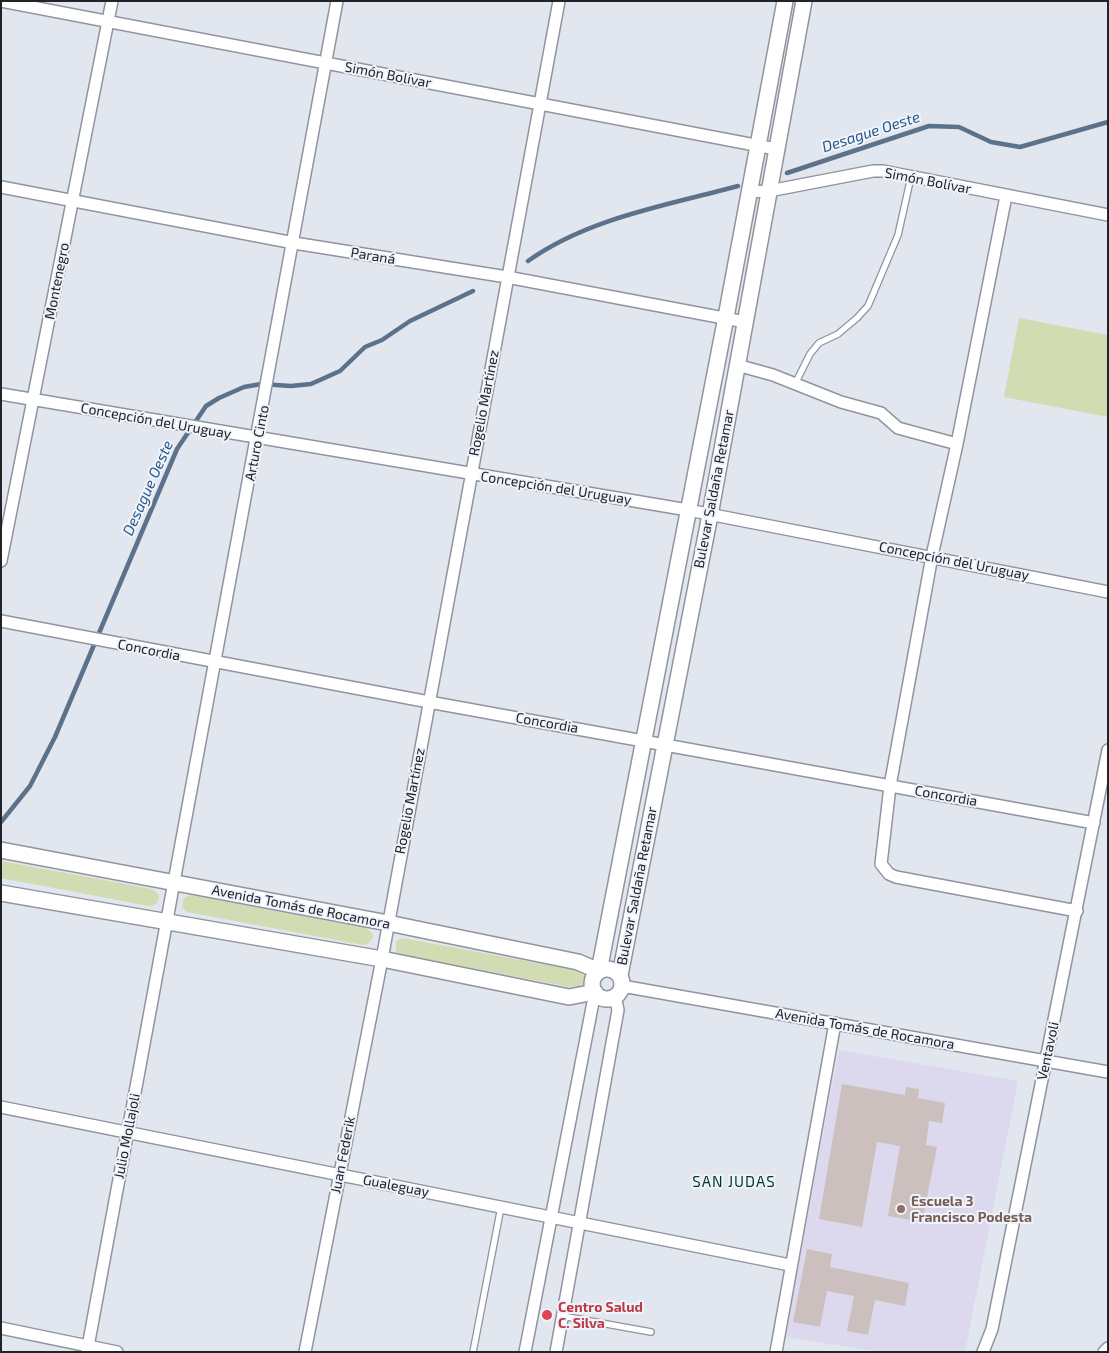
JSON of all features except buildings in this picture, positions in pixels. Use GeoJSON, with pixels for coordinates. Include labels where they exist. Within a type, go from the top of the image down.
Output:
{"type":"FeatureCollection","features":[{"type":"Feature","properties":{"kind":"street","name":"Simón Bolívar"},"geometry":{"type":"LineString","coordinates":[[1,1],[776,149]]}},
{"type":"Feature","properties":{"kind":"street","name":"Montenegro"},"geometry":{"type":"LineString","coordinates":[[1,562],[112,1]]}},
{"type":"Feature","properties":{"kind":"street","name":"Arturo Cinto"},"geometry":{"type":"LineString","coordinates":[[174,883],[338,1]]}},
{"type":"Feature","properties":{"kind":"street","name":"Rogelio Martínez"},"geometry":{"type":"LineString","coordinates":[[382,960],[559,1]]}},
{"type":"Feature","properties":{"kind":"street","name":"Bulevar Saldaña Retamar"},"geometry":{"type":"LineString","coordinates":[[525,1352],[595,992],[593,980],[599,971],[726,317],[756,146],[785,1]]}},
{"type":"Feature","properties":{"kind":"street","name":"Bulevar Saldaña Retamar"},"geometry":{"type":"LineString","coordinates":[[556,1352],[618,1010],[619,986],[710,514],[804,1]]}},
{"type":"Feature","properties":{"kind":"street","name":"Simón Bolívar"},"geometry":{"type":"LineString","coordinates":[[748,192],[769,191],[873,171],[1108,215]]}},
{"type":"Feature","properties":{"kind":"street","name":"Paraná"},"geometry":{"type":"LineString","coordinates":[[1,187],[294,243],[507,278],[745,322]]}},
{"type":"Feature","properties":{"kind":"street"},"geometry":{"type":"LineString","coordinates":[[1006,196],[957,444],[932,556],[890,786],[881,864],[889,874],[1077,911]]}},
{"type":"Feature","properties":{"kind":"street"},"geometry":{"type":"LineString","coordinates":[[737,365],[773,375],[841,402],[881,413],[898,428],[957,444]]}},
{"type":"Feature","properties":{"kind":"street","name":"Concepción del Uruguay"},"geometry":{"type":"LineString","coordinates":[[1,394],[688,510],[932,556],[1108,592]]}},
{"type":"Feature","properties":{"kind":"street","name":"Concordia"},"geometry":{"type":"LineString","coordinates":[[1,621],[216,663],[1094,824]]}},
{"type":"Feature","properties":{"kind":"street","name":"Ventavoli"},"geometry":{"type":"LineString","coordinates":[[983,1352],[992,1328],[1108,750]]}},
{"type":"Feature","properties":{"kind":"street","name":"Avenida Tomás de Rocamora"},"geometry":{"type":"LineString","coordinates":[[1,850],[388,923],[578,962],[599,971]]}},
{"type":"Feature","properties":{"kind":"street","name":"Julio Mollajoli"},"geometry":{"type":"LineString","coordinates":[[88,1349],[174,883]]}},
{"type":"Feature","properties":{"kind":"street"},"geometry":{"type":"LineString","coordinates":[[1,893],[382,960],[570,997],[595,992],[604,998],[619,986]]}},
{"type":"Feature","properties":{"kind":"street","name":"Juan Federik"},"geometry":{"type":"LineString","coordinates":[[305,1352],[382,960]]}},
{"type":"Feature","properties":{"kind":"street","name":"Bulevar Saldaña Retamar"},"geometry":{"type":"LineString","coordinates":[[599,971],[610,969],[619,986]]}},
{"type":"Feature","properties":{"kind":"street","name":"Avenida Tomás de Rocamora"},"geometry":{"type":"LineString","coordinates":[[619,986],[1108,1072]]}},
{"type":"Feature","properties":{"kind":"street"},"geometry":{"type":"LineString","coordinates":[[776,1352],[790,1265],[835,1023]]}},
{"type":"Feature","properties":{"kind":"street","name":"Gualeguay"},"geometry":{"type":"LineString","coordinates":[[1,1107],[790,1265]]}},
{"type":"Feature","properties":{"kind":"street"},"geometry":{"type":"LineString","coordinates":[[1,1328],[88,1349],[118,1352]]}},
{"type":"Feature","properties":{"kind":"street"},"geometry":{"type":"LineString","coordinates":[[1104,1352],[1108,1348]]}},
{"type":"Feature","properties":{"kind":"lane"},"geometry":{"type":"LineString","coordinates":[[795,384],[810,354],[819,343],[838,334],[868,306],[898,235],[910,177]]}},
{"type":"Feature","properties":{"kind":"lane"},"geometry":{"type":"LineString","coordinates":[[473,1352],[501,1207]]}},
{"type":"Feature","properties":{"kind":"lane"},"geometry":{"type":"LineString","coordinates":[[562,1316],[651,1332]]}},
{"type":"Feature","properties":{"kind":"shaded area","name":"Escuela 3 Francisco Podesta"},"geometry":{"type":"Polygon","coordinates":[[[839,1050],[1018,1081],[965,1352],[882,1352],[785,1337],[839,1050]]]}},
{"type":"Feature","properties":{"kind":"green space"},"geometry":{"type":"Polygon","coordinates":[[[1019,318],[1108,335],[1108,417],[1004,397],[1019,318]]]}},
{"type":"Feature","properties":{"kind":"green space"},"geometry":{"type":"Polygon","coordinates":[[[1,861],[152,889],[159,895],[158,900],[157,903],[149,906],[1,878],[1,861]]]}},
{"type":"Feature","properties":{"kind":"green space"},"geometry":{"type":"Polygon","coordinates":[[[190,895],[366,928],[373,934],[373,938],[368,944],[363,945],[187,912],[182,907],[184,898],[190,895]]]}},
{"type":"Feature","properties":{"kind":"green space"},"geometry":{"type":"Polygon","coordinates":[[[403,938],[579,971],[585,977],[585,981],[581,987],[575,988],[399,954],[396,952],[396,941],[403,938]]]}},
{"type":"Feature","properties":{"kind":"waterway","name":"Desague Oeste"},"geometry":{"type":"LineString","coordinates":[[787,173],[929,126],[959,127],[991,142],[1020,147],[1108,122]]}},
{"type":"Feature","properties":{"kind":"waterway","name":"Desague Oeste"},"geometry":{"type":"LineString","coordinates":[[528,261],[551,246],[602,223],[629,214],[738,186]]}},
{"type":"Feature","properties":{"kind":"waterway","name":"Desague Oeste"},"geometry":{"type":"LineString","coordinates":[[1,822],[30,786],[55,737],[177,449],[206,406],[244,387],[261,384],[291,386],[311,384],[340,371],[365,347],[382,340],[410,321],[473,291]]}},
{"type":"Feature","properties":{"kind":"place","name":"Escuela 3 Francisco Podesta"},"geometry":{"type":"Point","coordinates":[901,1209]}},
{"type":"Feature","properties":{"kind":"place","name":"Centro Salud C. Silva"},"geometry":{"type":"Point","coordinates":[547,1315]}},
{"type":"Feature","properties":{"kind":"district","name":"SAN JUDAS"},"geometry":{"type":"Point","coordinates":[734,1182]}}]}
